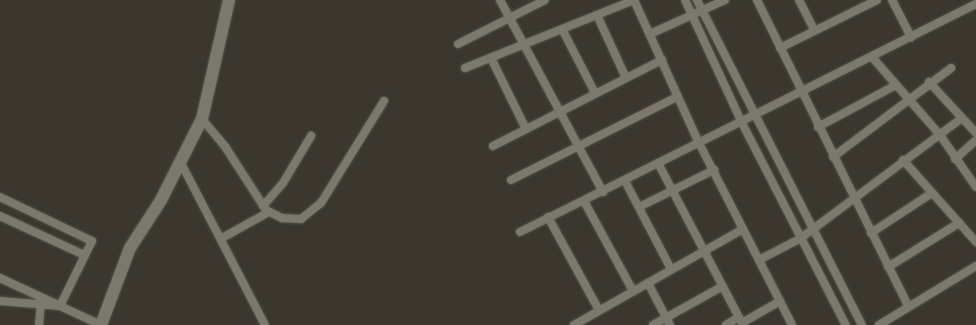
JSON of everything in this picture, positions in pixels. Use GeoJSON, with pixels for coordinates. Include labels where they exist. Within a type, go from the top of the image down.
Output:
{"type":"FeatureCollection","features":[{"type":"Feature","properties":{"kind":"street"},"geometry":{"type":"LineString","coordinates":[[0,278],[101,325],[130,248],[181,163],[202,119],[229,0]]}},
{"type":"Feature","properties":{"kind":"street"},"geometry":{"type":"LineString","coordinates":[[500,0],[526,44],[561,111],[576,146],[603,192]]}},
{"type":"Feature","properties":{"kind":"street"},"geometry":{"type":"LineString","coordinates":[[458,44],[545,0]]}},
{"type":"Feature","properties":{"kind":"street"},"geometry":{"type":"LineString","coordinates":[[465,68],[634,0],[699,143],[792,325]]}},
{"type":"Feature","properties":{"kind":"street"},"geometry":{"type":"LineString","coordinates":[[685,0],[742,123],[846,325]]}},
{"type":"Feature","properties":{"kind":"street"},"geometry":{"type":"LineString","coordinates":[[697,0],[862,325]]}},
{"type":"Feature","properties":{"kind":"street"},"geometry":{"type":"LineString","coordinates":[[650,34],[692,17],[725,0]]}},
{"type":"Feature","properties":{"kind":"street"},"geometry":{"type":"LineString","coordinates":[[757,0],[800,92],[908,306]]}},
{"type":"Feature","properties":{"kind":"street"},"geometry":{"type":"LineString","coordinates":[[799,0],[814,30]]}},
{"type":"Feature","properties":{"kind":"street"},"geometry":{"type":"LineString","coordinates":[[780,48],[877,0]]}},
{"type":"Feature","properties":{"kind":"street"},"geometry":{"type":"LineString","coordinates":[[892,0],[911,37]]}},
{"type":"Feature","properties":{"kind":"street"},"geometry":{"type":"LineString","coordinates":[[520,232],[742,123],[800,92],[976,4]]}},
{"type":"Feature","properties":{"kind":"street"},"geometry":{"type":"LineString","coordinates":[[597,15],[626,78]]}},
{"type":"Feature","properties":{"kind":"street"},"geometry":{"type":"LineString","coordinates":[[562,29],[595,93]]}},
{"type":"Feature","properties":{"kind":"street"},"geometry":{"type":"LineString","coordinates":[[872,57],[907,100],[940,135],[955,159],[976,187]]}},
{"type":"Feature","properties":{"kind":"street"},"geometry":{"type":"LineString","coordinates":[[491,58],[526,129]]}},
{"type":"Feature","properties":{"kind":"street"},"geometry":{"type":"LineString","coordinates":[[493,146],[662,60]]}},
{"type":"Feature","properties":{"kind":"street"},"geometry":{"type":"LineString","coordinates":[[833,157],[929,82],[951,68]]}},
{"type":"Feature","properties":{"kind":"street"},"geometry":{"type":"LineString","coordinates":[[929,82],[976,133]]}},
{"type":"Feature","properties":{"kind":"street"},"geometry":{"type":"LineString","coordinates":[[818,127],[896,85]]}},
{"type":"Feature","properties":{"kind":"street"},"geometry":{"type":"LineString","coordinates":[[511,180],[576,146],[677,97]]}},
{"type":"Feature","properties":{"kind":"street"},"geometry":{"type":"LineString","coordinates":[[202,119],[226,148],[263,206],[269,212],[292,220],[308,216],[321,203],[384,101]]}},
{"type":"Feature","properties":{"kind":"street"},"geometry":{"type":"LineString","coordinates":[[759,260],[801,238],[854,199],[903,160],[962,118]]}},
{"type":"Feature","properties":{"kind":"street"},"geometry":{"type":"LineString","coordinates":[[263,206],[283,183],[311,136]]}},
{"type":"Feature","properties":{"kind":"street"},"geometry":{"type":"LineString","coordinates":[[955,159],[976,140]]}},
{"type":"Feature","properties":{"kind":"street"},"geometry":{"type":"LineString","coordinates":[[903,160],[976,242]]}},
{"type":"Feature","properties":{"kind":"street"},"geometry":{"type":"LineString","coordinates":[[181,163],[222,238],[265,325]]}},
{"type":"Feature","properties":{"kind":"street"},"geometry":{"type":"LineString","coordinates":[[658,163],[741,322]]}},
{"type":"Feature","properties":{"kind":"street"},"geometry":{"type":"LineString","coordinates":[[639,207],[674,193],[714,170]]}},
{"type":"Feature","properties":{"kind":"street"},"geometry":{"type":"LineString","coordinates":[[625,181],[672,269]]}},
{"type":"Feature","properties":{"kind":"street"},"geometry":{"type":"LineString","coordinates":[[871,233],[932,193]]}},
{"type":"Feature","properties":{"kind":"street"},"geometry":{"type":"LineString","coordinates":[[0,198],[92,241],[60,306]]}},
{"type":"Feature","properties":{"kind":"street"},"geometry":{"type":"LineString","coordinates":[[584,201],[633,291]]}},
{"type":"Feature","properties":{"kind":"street"},"geometry":{"type":"LineString","coordinates":[[222,238],[269,212]]}},
{"type":"Feature","properties":{"kind":"street"},"geometry":{"type":"LineString","coordinates":[[0,216],[84,255]]}},
{"type":"Feature","properties":{"kind":"street"},"geometry":{"type":"LineString","coordinates":[[548,217],[599,310]]}},
{"type":"Feature","properties":{"kind":"street"},"geometry":{"type":"LineString","coordinates":[[888,267],[959,223]]}},
{"type":"Feature","properties":{"kind":"street"},"geometry":{"type":"LineString","coordinates":[[574,325],[743,229]]}},
{"type":"Feature","properties":{"kind":"street"},"geometry":{"type":"LineString","coordinates":[[880,325],[908,306],[976,266]]}},
{"type":"Feature","properties":{"kind":"street"},"geometry":{"type":"LineString","coordinates":[[648,282],[668,322]]}},
{"type":"Feature","properties":{"kind":"street"},"geometry":{"type":"LineString","coordinates":[[653,325],[668,322],[722,286]]}},
{"type":"Feature","properties":{"kind":"street"},"geometry":{"type":"LineString","coordinates":[[0,301],[60,306]]}},
{"type":"Feature","properties":{"kind":"street"},"geometry":{"type":"LineString","coordinates":[[726,325],[741,322],[780,301]]}},
{"type":"Feature","properties":{"kind":"street"},"geometry":{"type":"LineString","coordinates":[[39,325],[41,304]]}}]}
